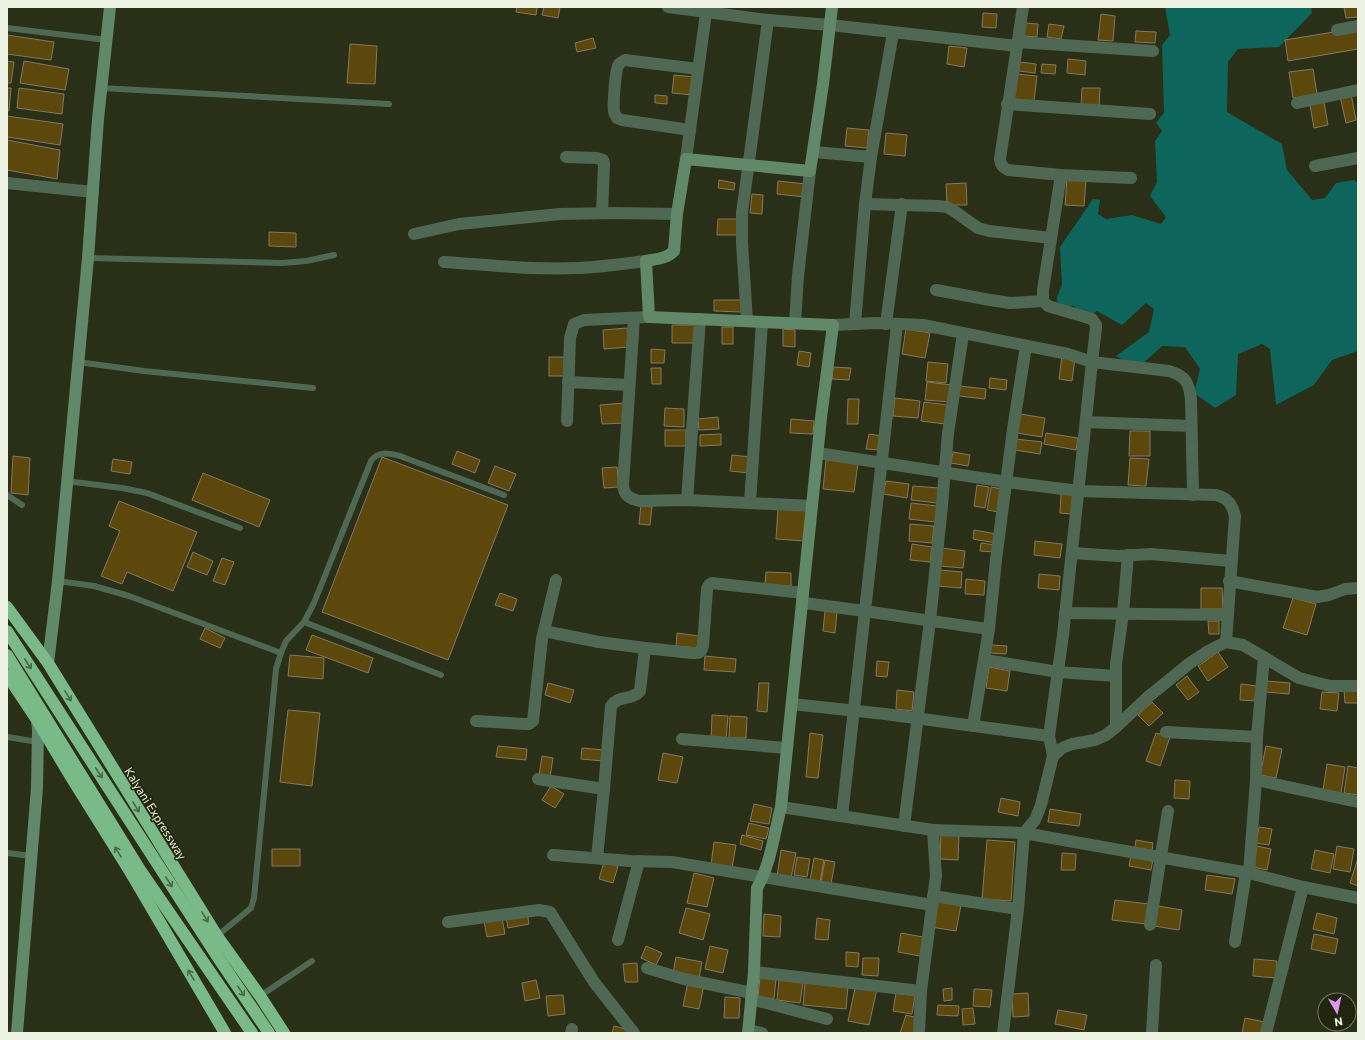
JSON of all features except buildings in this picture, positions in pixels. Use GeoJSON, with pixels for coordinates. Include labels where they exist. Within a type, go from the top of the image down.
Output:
{"type":"FeatureCollection","features":[{"type":"Feature","properties":{"kind":"highway","name":"Kalyani Expressway"},"geometry":{"type":"LineString","coordinates":[[7,607],[48,663],[217,936],[260,996],[284,1033]]}},
{"type":"Feature","properties":{"kind":"highway"},"geometry":{"type":"LineString","coordinates":[[7,632],[217,956],[269,1033]]}},
{"type":"Feature","properties":{"kind":"highway"},"geometry":{"type":"LineString","coordinates":[[7,655],[140,870],[252,1033]]}},
{"type":"Feature","properties":{"kind":"highway"},"geometry":{"type":"LineString","coordinates":[[7,675],[37,720],[128,868],[225,1033]]}},
{"type":"Feature","properties":{"kind":"street"},"geometry":{"type":"LineString","coordinates":[[48,663],[58,581],[66,481],[88,258],[101,88],[110,7]]}},
{"type":"Feature","properties":{"kind":"street"},"geometry":{"type":"LineString","coordinates":[[668,7],[768,20],[1017,44],[1153,51]]}},
{"type":"Feature","properties":{"kind":"street"},"geometry":{"type":"LineString","coordinates":[[795,323],[799,269],[810,171],[814,152],[832,7]]}},
{"type":"Feature","properties":{"kind":"street"},"geometry":{"type":"LineString","coordinates":[[1023,7],[1007,104],[1000,164],[1003,168],[1008,170],[1060,175],[1130,178]]}},
{"type":"Feature","properties":{"kind":"street"},"geometry":{"type":"LineString","coordinates":[[444,262],[519,267],[577,268],[609,266],[646,261],[664,258],[670,255],[674,251],[677,214],[706,12]]}},
{"type":"Feature","properties":{"kind":"street"},"geometry":{"type":"LineString","coordinates":[[747,321],[741,227],[768,20]]}},
{"type":"Feature","properties":{"kind":"street"},"geometry":{"type":"LineString","coordinates":[[1337,30],[1358,26]]}},
{"type":"Feature","properties":{"kind":"street"},"geometry":{"type":"LineString","coordinates":[[855,324],[865,204],[871,158],[893,32]]}},
{"type":"Feature","properties":{"kind":"street"},"geometry":{"type":"LineString","coordinates":[[690,130],[617,118],[614,112],[614,106],[617,72],[620,62],[625,60],[698,69]]}},
{"type":"Feature","properties":{"kind":"street"},"geometry":{"type":"LineString","coordinates":[[1297,103],[1358,90]]}},
{"type":"Feature","properties":{"kind":"street"},"geometry":{"type":"LineString","coordinates":[[1007,104],[1150,114]]}},
{"type":"Feature","properties":{"kind":"street"},"geometry":{"type":"LineString","coordinates":[[814,152],[871,158]]}},
{"type":"Feature","properties":{"kind":"street"},"geometry":{"type":"LineString","coordinates":[[566,157],[597,158],[603,160],[602,213]]}},
{"type":"Feature","properties":{"kind":"street"},"geometry":{"type":"LineString","coordinates":[[1315,166],[1358,158]]}},
{"type":"Feature","properties":{"kind":"street"},"geometry":{"type":"LineString","coordinates":[[686,159],[810,171]]}},
{"type":"Feature","properties":{"kind":"street"},"geometry":{"type":"LineString","coordinates":[[1003,1033],[1018,909],[1024,833],[1035,820],[1041,805],[1053,756],[1049,736],[1072,553],[1096,328],[1096,324],[1092,319],[1048,306],[1044,302],[1043,290],[1060,175]]}},
{"type":"Feature","properties":{"kind":"street"},"geometry":{"type":"LineString","coordinates":[[7,183],[93,192]]}},
{"type":"Feature","properties":{"kind":"street"},"geometry":{"type":"LineString","coordinates":[[865,204],[928,204],[947,207],[978,228],[989,231],[1051,238]]}},
{"type":"Feature","properties":{"kind":"street"},"geometry":{"type":"LineString","coordinates":[[842,816],[855,711],[881,464],[902,204]]}},
{"type":"Feature","properties":{"kind":"street"},"geometry":{"type":"LineString","coordinates":[[414,234],[459,224],[560,214],[677,214]]}},
{"type":"Feature","properties":{"kind":"street"},"geometry":{"type":"LineString","coordinates":[[646,261],[649,317]]}},
{"type":"Feature","properties":{"kind":"street"},"geometry":{"type":"LineString","coordinates":[[936,290],[990,300],[1010,302],[1044,302]]}},
{"type":"Feature","properties":{"kind":"street"},"geometry":{"type":"LineString","coordinates":[[567,421],[570,338],[574,324],[584,320],[649,317],[833,325],[923,325],[1068,354],[1092,362],[1169,371],[1184,378],[1190,391],[1193,494]]}},
{"type":"Feature","properties":{"kind":"street"},"geometry":{"type":"LineString","coordinates":[[634,318],[623,471],[623,491],[627,496],[633,500],[687,500],[812,506]]}},
{"type":"Feature","properties":{"kind":"street"},"geometry":{"type":"LineString","coordinates":[[687,500],[700,319]]}},
{"type":"Feature","properties":{"kind":"street"},"geometry":{"type":"LineString","coordinates":[[750,503],[762,322]]}},
{"type":"Feature","properties":{"kind":"street"},"geometry":{"type":"LineString","coordinates":[[762,1033],[749,1031],[754,972],[757,888],[763,877],[781,807],[812,506],[833,325]]}},
{"type":"Feature","properties":{"kind":"street"},"geometry":{"type":"LineString","coordinates":[[904,826],[930,622],[948,433],[963,334]]}},
{"type":"Feature","properties":{"kind":"street"},"geometry":{"type":"LineString","coordinates":[[973,726],[985,660],[1016,402],[1026,346]]}},
{"type":"Feature","properties":{"kind":"street"},"geometry":{"type":"LineString","coordinates":[[568,382],[629,385]]}},
{"type":"Feature","properties":{"kind":"street"},"geometry":{"type":"LineString","coordinates":[[1086,422],[1191,426]]}},
{"type":"Feature","properties":{"kind":"street"},"geometry":{"type":"LineString","coordinates":[[818,453],[881,464],[1007,482],[1079,490],[1193,494],[1223,497],[1228,500],[1233,507],[1235,516],[1226,642]]}},
{"type":"Feature","properties":{"kind":"street"},"geometry":{"type":"LineString","coordinates":[[1072,553],[1109,555],[1181,555],[1231,561]]}},
{"type":"Feature","properties":{"kind":"street"},"geometry":{"type":"LineString","coordinates":[[1116,727],[1116,664],[1123,613],[1128,555]]}},
{"type":"Feature","properties":{"kind":"street"},"geometry":{"type":"LineString","coordinates":[[476,721],[524,724],[532,721],[544,631],[556,580]]}},
{"type":"Feature","properties":{"kind":"street"},"geometry":{"type":"LineString","coordinates":[[1230,581],[1317,597],[1329,595],[1345,589],[1358,588]]}},
{"type":"Feature","properties":{"kind":"street"},"geometry":{"type":"LineString","coordinates":[[544,631],[599,642],[698,653],[702,651],[703,646],[707,589],[712,582],[930,622],[989,629]]}},
{"type":"Feature","properties":{"kind":"street"},"geometry":{"type":"LineString","coordinates":[[1065,613],[1227,615]]}},
{"type":"Feature","properties":{"kind":"street"},"geometry":{"type":"LineString","coordinates":[[1053,756],[1062,748],[1072,744],[1095,740],[1106,735],[1148,697],[1185,667],[1208,651],[1226,642],[1243,645],[1299,678],[1313,683],[1330,686],[1358,686]]}},
{"type":"Feature","properties":{"kind":"street"},"geometry":{"type":"LineString","coordinates":[[596,858],[611,706],[614,701],[619,698],[632,696],[640,691],[645,648]]}},
{"type":"Feature","properties":{"kind":"street"},"geometry":{"type":"LineString","coordinates":[[1235,942],[1248,873],[1264,657]]}},
{"type":"Feature","properties":{"kind":"street"},"geometry":{"type":"LineString","coordinates":[[985,660],[1058,672],[1116,676]]}},
{"type":"Feature","properties":{"kind":"street"},"geometry":{"type":"LineString","coordinates":[[792,704],[1049,736]]}},
{"type":"Feature","properties":{"kind":"street"},"geometry":{"type":"LineString","coordinates":[[17,1033],[37,788],[37,720]]}},
{"type":"Feature","properties":{"kind":"street"},"geometry":{"type":"LineString","coordinates":[[1166,732],[1257,737]]}},
{"type":"Feature","properties":{"kind":"street"},"geometry":{"type":"LineString","coordinates":[[682,739],[786,748]]}},
{"type":"Feature","properties":{"kind":"street"},"geometry":{"type":"LineString","coordinates":[[538,779],[604,789]]}},
{"type":"Feature","properties":{"kind":"street"},"geometry":{"type":"LineString","coordinates":[[1256,780],[1358,802]]}},
{"type":"Feature","properties":{"kind":"street"},"geometry":{"type":"LineString","coordinates":[[781,807],[933,830],[1024,833],[1248,873],[1303,887],[1358,898]]}},
{"type":"Feature","properties":{"kind":"street"},"geometry":{"type":"LineString","coordinates":[[1150,925],[1168,812]]}},
{"type":"Feature","properties":{"kind":"street"},"geometry":{"type":"LineString","coordinates":[[919,1033],[921,991],[936,876],[933,830]]}},
{"type":"Feature","properties":{"kind":"street"},"geometry":{"type":"LineString","coordinates":[[553,855],[672,862],[763,877],[933,901],[1018,909]]}},
{"type":"Feature","properties":{"kind":"street"},"geometry":{"type":"LineString","coordinates":[[618,940],[639,861]]}},
{"type":"Feature","properties":{"kind":"street"},"geometry":{"type":"LineString","coordinates":[[1266,1033],[1303,887]]}},
{"type":"Feature","properties":{"kind":"street"},"geometry":{"type":"LineString","coordinates":[[448,922],[539,910],[550,912],[594,982],[634,1033]]}},
{"type":"Feature","properties":{"kind":"street"},"geometry":{"type":"LineString","coordinates":[[1152,1033],[1156,965]]}},
{"type":"Feature","properties":{"kind":"street"},"geometry":{"type":"LineString","coordinates":[[647,968],[752,996],[827,1019]]}},
{"type":"Feature","properties":{"kind":"street"},"geometry":{"type":"LineString","coordinates":[[754,972],[921,991]]}},
{"type":"Feature","properties":{"kind":"lane"},"geometry":{"type":"LineString","coordinates":[[7,28],[107,40]]}},
{"type":"Feature","properties":{"kind":"lane"},"geometry":{"type":"LineString","coordinates":[[101,88],[389,104]]}},
{"type":"Feature","properties":{"kind":"lane"},"geometry":{"type":"LineString","coordinates":[[88,258],[282,263],[306,261],[334,255]]}},
{"type":"Feature","properties":{"kind":"lane"},"geometry":{"type":"LineString","coordinates":[[78,362],[144,371],[313,388]]}},
{"type":"Feature","properties":{"kind":"lane"},"geometry":{"type":"LineString","coordinates":[[217,936],[250,908],[254,898],[276,669],[281,653],[286,641],[304,622],[314,603],[371,461],[375,456],[390,453],[504,495]]}},
{"type":"Feature","properties":{"kind":"lane"},"geometry":{"type":"LineString","coordinates":[[66,481],[122,488],[147,494],[240,528]]}},
{"type":"Feature","properties":{"kind":"lane"},"geometry":{"type":"LineString","coordinates":[[7,495],[22,505]]}},
{"type":"Feature","properties":{"kind":"lane"},"geometry":{"type":"LineString","coordinates":[[58,581],[94,586],[129,596],[281,653]]}},
{"type":"Feature","properties":{"kind":"lane"},"geometry":{"type":"LineString","coordinates":[[304,622],[441,675]]}},
{"type":"Feature","properties":{"kind":"lane"},"geometry":{"type":"LineString","coordinates":[[7,737],[38,742]]}},
{"type":"Feature","properties":{"kind":"lane"},"geometry":{"type":"LineString","coordinates":[[7,853],[31,856]]}},
{"type":"Feature","properties":{"kind":"lane"},"geometry":{"type":"LineString","coordinates":[[260,996],[312,961]]}},
{"type":"Feature","properties":{"kind":"water"},"geometry":{"type":"Polygon","coordinates":[[[1165,7],[1311,7],[1312,13],[1279,47],[1238,49],[1228,62],[1227,112],[1282,144],[1287,170],[1312,200],[1325,198],[1336,183],[1354,180],[1358,183],[1358,351],[1332,360],[1314,385],[1276,405],[1270,349],[1262,344],[1238,354],[1236,395],[1215,408],[1194,393],[1200,369],[1185,347],[1162,346],[1138,368],[1116,356],[1149,332],[1154,309],[1146,303],[1122,325],[1097,311],[1085,318],[1074,306],[1058,306],[1057,297],[1062,285],[1060,247],[1093,199],[1100,200],[1098,214],[1106,219],[1132,215],[1161,224],[1166,217],[1150,196],[1157,182],[1155,141],[1162,131],[1156,123],[1164,113],[1162,45],[1170,35],[1165,7]]]}}]}
